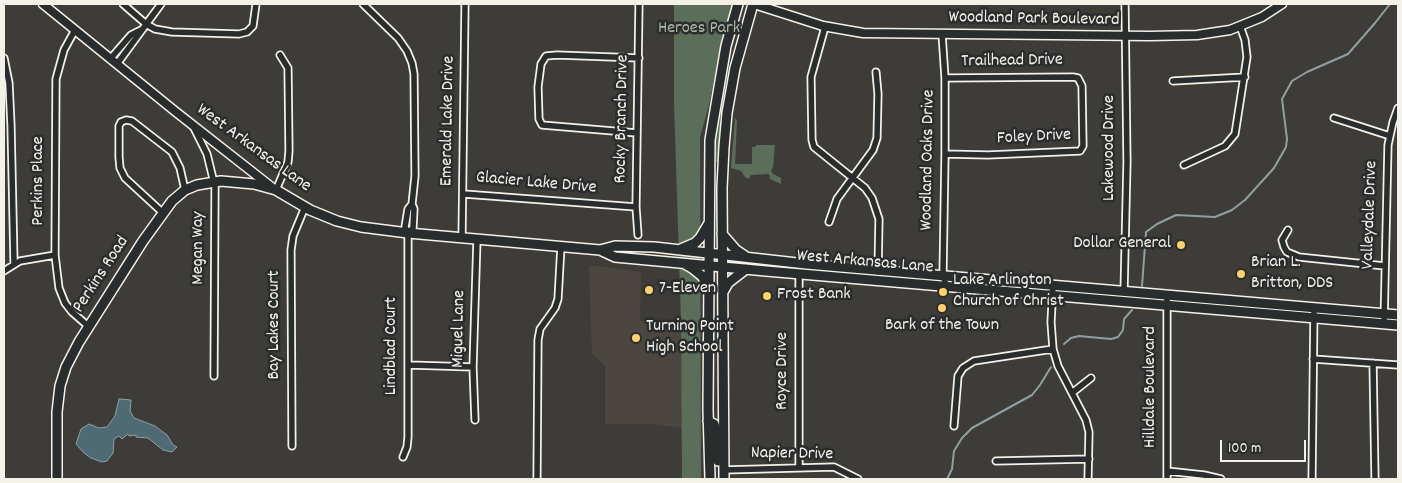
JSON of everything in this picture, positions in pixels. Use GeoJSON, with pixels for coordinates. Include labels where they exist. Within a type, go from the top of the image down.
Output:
{"type":"FeatureCollection","features":[{"type":"Feature","properties":{"kind":"main road"},"geometry":{"type":"LineString","coordinates":[[710,479],[708,421],[708,166],[714,109],[726,46],[738,4]]}},
{"type":"Feature","properties":{"kind":"main road"},"geometry":{"type":"LineString","coordinates":[[723,474],[722,188],[727,113],[735,68],[754,4]]}},
{"type":"Feature","properties":{"kind":"main road"},"geometry":{"type":"LineString","coordinates":[[714,109],[727,113]]}},
{"type":"Feature","properties":{"kind":"main road","name":"Perkins Road"},"geometry":{"type":"LineString","coordinates":[[57,479],[57,412],[60,386],[66,368],[88,326],[163,213],[185,190],[197,185],[221,181],[254,184],[276,190]]}},
{"type":"Feature","properties":{"kind":"main road","name":"West Arkansas Lane"},"geometry":{"type":"LineString","coordinates":[[276,190],[305,207],[337,222],[408,234],[600,250],[615,257],[746,269],[799,273],[878,270],[943,275],[1052,290],[1384,319],[1398,325]]}},
{"type":"Feature","properties":{"kind":"main road"},"geometry":{"type":"LineString","coordinates":[[680,250],[700,238],[709,223]]}},
{"type":"Feature","properties":{"kind":"main road"},"geometry":{"type":"LineString","coordinates":[[722,234],[736,250],[748,257]]}},
{"type":"Feature","properties":{"kind":"main road","name":"West Arkansas Lane"},"geometry":{"type":"LineString","coordinates":[[600,250],[615,246],[680,250],[748,257],[877,279],[946,285],[1124,292],[1167,300]]}},
{"type":"Feature","properties":{"kind":"main road"},"geometry":{"type":"LineString","coordinates":[[680,262],[698,272],[709,289]]}},
{"type":"Feature","properties":{"kind":"main road"},"geometry":{"type":"LineString","coordinates":[[722,292],[728,283],[746,269]]}},
{"type":"Feature","properties":{"kind":"main road","name":"West Arkansas Lane"},"geometry":{"type":"LineString","coordinates":[[1384,319],[1398,315]]}},
{"type":"Feature","properties":{"kind":"main road"},"geometry":{"type":"LineString","coordinates":[[708,421],[714,424],[716,430],[718,465],[723,474]]}},
{"type":"Feature","properties":{"kind":"street","name":"West Arkansas Lane"},"geometry":{"type":"LineString","coordinates":[[43,4],[276,190]]}},
{"type":"Feature","properties":{"kind":"street"},"geometry":{"type":"LineString","coordinates":[[124,4],[144,26],[155,30],[205,34],[239,34],[248,32],[252,26],[256,4]]}},
{"type":"Feature","properties":{"kind":"street"},"geometry":{"type":"LineString","coordinates":[[114,61],[161,4]]}},
{"type":"Feature","properties":{"kind":"street","name":"Lindblad Court"},"geometry":{"type":"LineString","coordinates":[[363,4],[398,38],[412,63],[415,95],[415,176],[412,204],[414,209],[413,228],[408,234],[408,448],[404,456]]}},
{"type":"Feature","properties":{"kind":"street","name":"Emerald Lake Drive"},"geometry":{"type":"LineString","coordinates":[[462,238],[465,4]]}},
{"type":"Feature","properties":{"kind":"street","name":"Rocky Branch Drive"},"geometry":{"type":"LineString","coordinates":[[638,235],[636,207],[639,4]]}},
{"type":"Feature","properties":{"kind":"street","name":"Woodland Park Boulevard"},"geometry":{"type":"LineString","coordinates":[[754,4],[824,27],[863,33],[1125,36],[1197,35],[1230,30],[1262,17],[1282,4]]}},
{"type":"Feature","properties":{"kind":"street","name":"Lakewood Drive"},"geometry":{"type":"LineString","coordinates":[[1124,292],[1127,162],[1125,4]]}},
{"type":"Feature","properties":{"kind":"street"},"geometry":{"type":"LineString","coordinates":[[1184,165],[1224,146],[1235,134],[1245,77],[1246,47],[1240,26]]}},
{"type":"Feature","properties":{"kind":"street"},"geometry":{"type":"LineString","coordinates":[[824,27],[811,77],[812,140],[814,147],[864,188],[877,208],[879,219],[877,279]]}},
{"type":"Feature","properties":{"kind":"street","name":"Perkins Place"},"geometry":{"type":"LineString","coordinates":[[75,30],[64,50],[56,79],[55,255],[59,288],[65,303],[88,326]]}},
{"type":"Feature","properties":{"kind":"street","name":"Woodland Oaks Drive"},"geometry":{"type":"LineString","coordinates":[[942,34],[945,78],[943,275],[946,285]]}},
{"type":"Feature","properties":{"kind":"street"},"geometry":{"type":"LineString","coordinates":[[276,190],[288,162],[289,151],[288,68],[280,55]]}},
{"type":"Feature","properties":{"kind":"street"},"geometry":{"type":"LineString","coordinates":[[637,134],[542,126],[539,119],[538,87],[541,64],[544,57],[557,55],[639,58]]}},
{"type":"Feature","properties":{"kind":"street"},"geometry":{"type":"LineString","coordinates":[[4,58],[9,83],[11,116],[14,263]]}},
{"type":"Feature","properties":{"kind":"street"},"geometry":{"type":"LineString","coordinates":[[829,222],[837,200],[873,150],[877,138],[878,94],[876,72]]}},
{"type":"Feature","properties":{"kind":"street","name":"Trailhead Drive"},"geometry":{"type":"LineString","coordinates":[[945,78],[1074,77],[1078,78],[1082,86],[1083,108]]}},
{"type":"Feature","properties":{"kind":"street"},"geometry":{"type":"LineString","coordinates":[[1173,81],[1245,77]]}},
{"type":"Feature","properties":{"kind":"street","name":"Foley Drive"},"geometry":{"type":"LineString","coordinates":[[945,154],[988,155],[1080,151],[1083,146],[1083,108]]}},
{"type":"Feature","properties":{"kind":"street","name":"Valleydale Drive"},"geometry":{"type":"LineString","coordinates":[[1384,319],[1390,136],[1398,108]]}},
{"type":"Feature","properties":{"kind":"street"},"geometry":{"type":"LineString","coordinates":[[1334,118],[1390,136]]}},
{"type":"Feature","properties":{"kind":"street"},"geometry":{"type":"LineString","coordinates":[[163,213],[125,178],[120,168],[119,126],[121,122],[126,120],[132,121],[172,152],[180,168],[185,190]]}},
{"type":"Feature","properties":{"kind":"street","name":"Megan Way"},"geometry":{"type":"LineString","coordinates":[[192,124],[207,154],[214,182],[214,376]]}},
{"type":"Feature","properties":{"kind":"street","name":"Glacier Lake Drive"},"geometry":{"type":"LineString","coordinates":[[464,194],[636,207]]}},
{"type":"Feature","properties":{"kind":"street","name":"Bay Lakes Court"},"geometry":{"type":"LineString","coordinates":[[292,446],[291,250],[293,236],[305,207]]}},
{"type":"Feature","properties":{"kind":"street"},"geometry":{"type":"LineString","coordinates":[[1288,230],[1282,240],[1284,247],[1287,252],[1299,257],[1385,266]]}},
{"type":"Feature","properties":{"kind":"street","name":"Miguel Lane"},"geometry":{"type":"LineString","coordinates":[[475,420],[473,367],[477,239]]}},
{"type":"Feature","properties":{"kind":"street"},"geometry":{"type":"LineString","coordinates":[[537,479],[538,340],[540,329],[558,299],[561,246]]}},
{"type":"Feature","properties":{"kind":"street"},"geometry":{"type":"LineString","coordinates":[[4,272],[14,263],[55,255]]}},
{"type":"Feature","properties":{"kind":"street","name":"Royce Drive"},"geometry":{"type":"LineString","coordinates":[[798,468],[799,273]]}},
{"type":"Feature","properties":{"kind":"street"},"geometry":{"type":"LineString","coordinates":[[1052,290],[1051,322],[1055,362],[1086,420],[1089,432],[1088,479]]}},
{"type":"Feature","properties":{"kind":"street","name":"Hilldale Boulevard"},"geometry":{"type":"LineString","coordinates":[[1167,300],[1167,479]]}},
{"type":"Feature","properties":{"kind":"street"},"geometry":{"type":"LineString","coordinates":[[1312,479],[1314,313]]}},
{"type":"Feature","properties":{"kind":"street"},"geometry":{"type":"LineString","coordinates":[[954,426],[958,376],[963,368],[974,361],[1053,349]]}},
{"type":"Feature","properties":{"kind":"street"},"geometry":{"type":"LineString","coordinates":[[1313,359],[1398,364]]}},
{"type":"Feature","properties":{"kind":"street"},"geometry":{"type":"LineString","coordinates":[[1373,363],[1375,479]]}},
{"type":"Feature","properties":{"kind":"street"},"geometry":{"type":"LineString","coordinates":[[409,365],[473,367]]}},
{"type":"Feature","properties":{"kind":"street"},"geometry":{"type":"LineString","coordinates":[[1072,393],[1091,378]]}},
{"type":"Feature","properties":{"kind":"street"},"geometry":{"type":"LineString","coordinates":[[996,460],[1088,459]]}},
{"type":"Feature","properties":{"kind":"street","name":"Napier Drive"},"geometry":{"type":"LineString","coordinates":[[723,474],[798,468],[834,468],[858,479]]}},
{"type":"Feature","properties":{"kind":"street"},"geometry":{"type":"LineString","coordinates":[[1167,471],[1221,479]]}},
{"type":"Feature","properties":{"kind":"shaded area","name":"Turning Point High School"},"geometry":{"type":"Polygon","coordinates":[[[589,265],[641,272],[640,321],[681,322],[682,428],[654,424],[605,424],[605,366],[592,354],[589,265]]]}},
{"type":"Feature","properties":{"kind":"green space","name":"Heroes Park"},"geometry":{"type":"Polygon","coordinates":[[[674,4],[733,4],[721,46],[709,105],[700,137],[701,479],[682,479],[681,322],[674,103],[674,4]]]}},
{"type":"Feature","properties":{"kind":"green space"},"geometry":{"type":"Polygon","coordinates":[[[719,117],[721,127],[718,162],[716,162],[715,133],[719,117]]]}},
{"type":"Feature","properties":{"kind":"green space"},"geometry":{"type":"Polygon","coordinates":[[[735,118],[737,120],[735,164],[752,164],[752,147],[756,145],[775,145],[771,171],[781,178],[781,184],[770,179],[769,174],[751,175],[749,179],[741,171],[731,168],[735,118]]]}},
{"type":"Feature","properties":{"kind":"water"},"geometry":{"type":"Polygon","coordinates":[[[119,399],[131,400],[130,411],[134,418],[155,426],[167,435],[173,445],[177,447],[172,452],[163,450],[148,438],[136,437],[136,435],[129,436],[128,434],[122,439],[119,436],[114,439],[113,453],[107,461],[102,462],[84,453],[76,444],[81,429],[89,424],[99,428],[107,427],[115,416],[119,399]]]}},
{"type":"Feature","properties":{"kind":"waterway"},"geometry":{"type":"LineString","coordinates":[[1142,286],[1146,232],[1157,224],[1176,215],[1215,217],[1232,210],[1245,200],[1274,168],[1286,147],[1287,139],[1282,99],[1292,81],[1307,72],[1348,54],[1390,4]]}},
{"type":"Feature","properties":{"kind":"waterway"},"geometry":{"type":"LineString","coordinates":[[1064,344],[1071,338],[1079,336],[1111,339],[1118,337],[1123,330],[1124,319],[1132,310]]}},
{"type":"Feature","properties":{"kind":"waterway"},"geometry":{"type":"LineString","coordinates":[[947,479],[952,469],[954,451],[962,438],[972,428],[1032,395],[1051,367]]}},
{"type":"Feature","properties":{"kind":"place","name":"Dollar General"},"geometry":{"type":"Point","coordinates":[1181,245]}},
{"type":"Feature","properties":{"kind":"place","name":"Brian L. Britton, DDS"},"geometry":{"type":"Point","coordinates":[1241,274]}},
{"type":"Feature","properties":{"kind":"place","name":"7-Eleven"},"geometry":{"type":"Point","coordinates":[649,290]}},
{"type":"Feature","properties":{"kind":"place","name":"Lake Arlington Church of Christ"},"geometry":{"type":"Point","coordinates":[943,292]}},
{"type":"Feature","properties":{"kind":"place","name":"Frost Bank"},"geometry":{"type":"Point","coordinates":[767,296]}},
{"type":"Feature","properties":{"kind":"place","name":"Bark of the Town"},"geometry":{"type":"Point","coordinates":[942,308]}},
{"type":"Feature","properties":{"kind":"place","name":"Turning Point High School"},"geometry":{"type":"Point","coordinates":[636,338]}}]}
